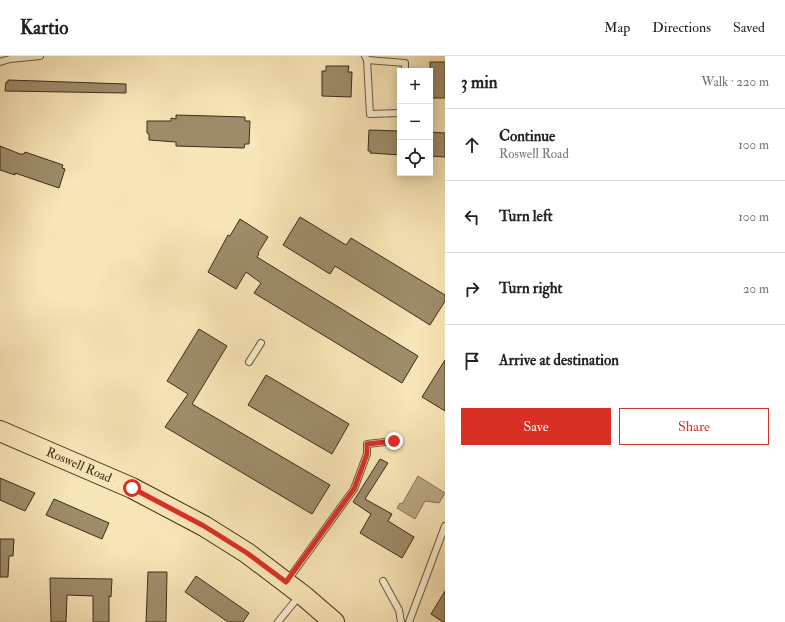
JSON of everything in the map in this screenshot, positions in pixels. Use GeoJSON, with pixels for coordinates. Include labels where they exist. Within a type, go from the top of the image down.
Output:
{"type":"FeatureCollection","features":[{"type":"Feature","properties":{"kind":"main road","name":"Roswell Road"},"geometry":{"type":"LineString","coordinates":[[0,431],[132,488],[204,526],[247,553],[334,622]]}},
{"type":"Feature","properties":{"kind":"lane"},"geometry":{"type":"LineString","coordinates":[[0,62],[10,59],[40,56]]}},
{"type":"Feature","properties":{"kind":"lane"},"geometry":{"type":"LineString","coordinates":[[397,113],[370,114],[366,58],[405,63],[405,68]]}},
{"type":"Feature","properties":{"kind":"lane"},"geometry":{"type":"LineString","coordinates":[[249,362],[261,343]]}},
{"type":"Feature","properties":{"kind":"lane"},"geometry":{"type":"LineString","coordinates":[[278,622],[293,588],[354,489],[367,454],[367,444],[394,441]]}},
{"type":"Feature","properties":{"kind":"lane"},"geometry":{"type":"LineString","coordinates":[[409,622],[445,526]]}},
{"type":"Feature","properties":{"kind":"lane"},"geometry":{"type":"LineString","coordinates":[[383,581],[399,610],[401,622]]}},
{"type":"Feature","properties":{"kind":"shaded area"},"geometry":{"type":"Polygon","coordinates":[[[418,476],[445,493],[439,503],[425,501],[415,519],[397,508],[400,503],[402,504],[418,476]]]}},
{"type":"Feature","properties":{"kind":"building"},"geometry":{"type":"Polygon","coordinates":[[[430,62],[445,62],[445,98],[433,98],[433,68],[430,68],[430,62]]]}},
{"type":"Feature","properties":{"kind":"building"},"geometry":{"type":"Polygon","coordinates":[[[326,66],[349,66],[348,72],[352,72],[351,97],[322,96],[322,71],[326,71],[326,66]]]}},
{"type":"Feature","properties":{"kind":"building"},"geometry":{"type":"Polygon","coordinates":[[[8,80],[126,84],[126,93],[5,91],[6,82],[8,82],[8,80]]]}},
{"type":"Feature","properties":{"kind":"building"},"geometry":{"type":"Polygon","coordinates":[[[176,115],[245,117],[245,121],[250,121],[249,144],[245,144],[244,148],[176,146],[176,142],[149,140],[149,134],[147,133],[147,121],[171,121],[171,118],[176,119],[176,115]]]}},
{"type":"Feature","properties":{"kind":"building"},"geometry":{"type":"Polygon","coordinates":[[[369,130],[397,131],[397,155],[370,153],[371,151],[368,151],[369,130]]]}},
{"type":"Feature","properties":{"kind":"building"},"geometry":{"type":"Polygon","coordinates":[[[433,132],[445,133],[445,157],[433,156],[433,132]]]}},
{"type":"Feature","properties":{"kind":"building"},"geometry":{"type":"Polygon","coordinates":[[[0,146],[20,154],[24,154],[25,152],[63,165],[62,168],[65,169],[59,188],[15,173],[15,175],[0,170],[0,146]]]}},
{"type":"Feature","properties":{"kind":"building"},"geometry":{"type":"Polygon","coordinates":[[[300,217],[346,245],[351,238],[445,295],[445,301],[430,325],[335,266],[330,274],[283,245],[300,217]]]}},
{"type":"Feature","properties":{"kind":"building"},"geometry":{"type":"Polygon","coordinates":[[[240,219],[268,237],[257,257],[418,356],[402,383],[254,293],[261,283],[246,272],[236,289],[208,272],[228,235],[230,236],[240,219]]]}},
{"type":"Feature","properties":{"kind":"building"},"geometry":{"type":"Polygon","coordinates":[[[199,329],[227,346],[192,404],[330,485],[312,514],[165,427],[188,394],[167,381],[199,329]]]}},
{"type":"Feature","properties":{"kind":"building"},"geometry":{"type":"Polygon","coordinates":[[[445,360],[445,411],[422,397],[445,360]]]}},
{"type":"Feature","properties":{"kind":"building"},"geometry":{"type":"Polygon","coordinates":[[[266,375],[349,424],[332,454],[248,405],[266,375]]]}},
{"type":"Feature","properties":{"kind":"building"},"geometry":{"type":"Polygon","coordinates":[[[380,459],[388,463],[365,499],[392,514],[388,521],[414,537],[402,558],[360,533],[371,514],[353,502],[380,459]]]}},
{"type":"Feature","properties":{"kind":"building"},"geometry":{"type":"Polygon","coordinates":[[[0,478],[35,493],[25,511],[0,500],[0,478]]]}},
{"type":"Feature","properties":{"kind":"building"},"geometry":{"type":"Polygon","coordinates":[[[54,499],[109,523],[102,539],[46,515],[54,499]]]}},
{"type":"Feature","properties":{"kind":"building"},"geometry":{"type":"Polygon","coordinates":[[[0,539],[14,539],[13,556],[9,556],[8,577],[0,577],[0,539]]]}},
{"type":"Feature","properties":{"kind":"building"},"geometry":{"type":"Polygon","coordinates":[[[148,572],[167,572],[166,622],[146,622],[148,572]]]}},
{"type":"Feature","properties":{"kind":"building"},"geometry":{"type":"Polygon","coordinates":[[[196,576],[249,613],[243,622],[228,622],[185,592],[196,576]]]}},
{"type":"Feature","properties":{"kind":"building"},"geometry":{"type":"Polygon","coordinates":[[[50,578],[112,579],[111,597],[109,596],[109,622],[93,622],[93,596],[67,595],[66,622],[51,622],[50,578]]]}},
{"type":"Feature","properties":{"kind":"building"},"geometry":{"type":"Polygon","coordinates":[[[445,591],[445,622],[443,622],[431,614],[445,591]]]}},
{"type":"Feature","properties":{"kind":"route"},"geometry":{"type":"LineString","coordinates":[[132,488],[204,526],[247,553],[286,582],[354,489],[367,454],[367,444],[394,441]]}}]}
